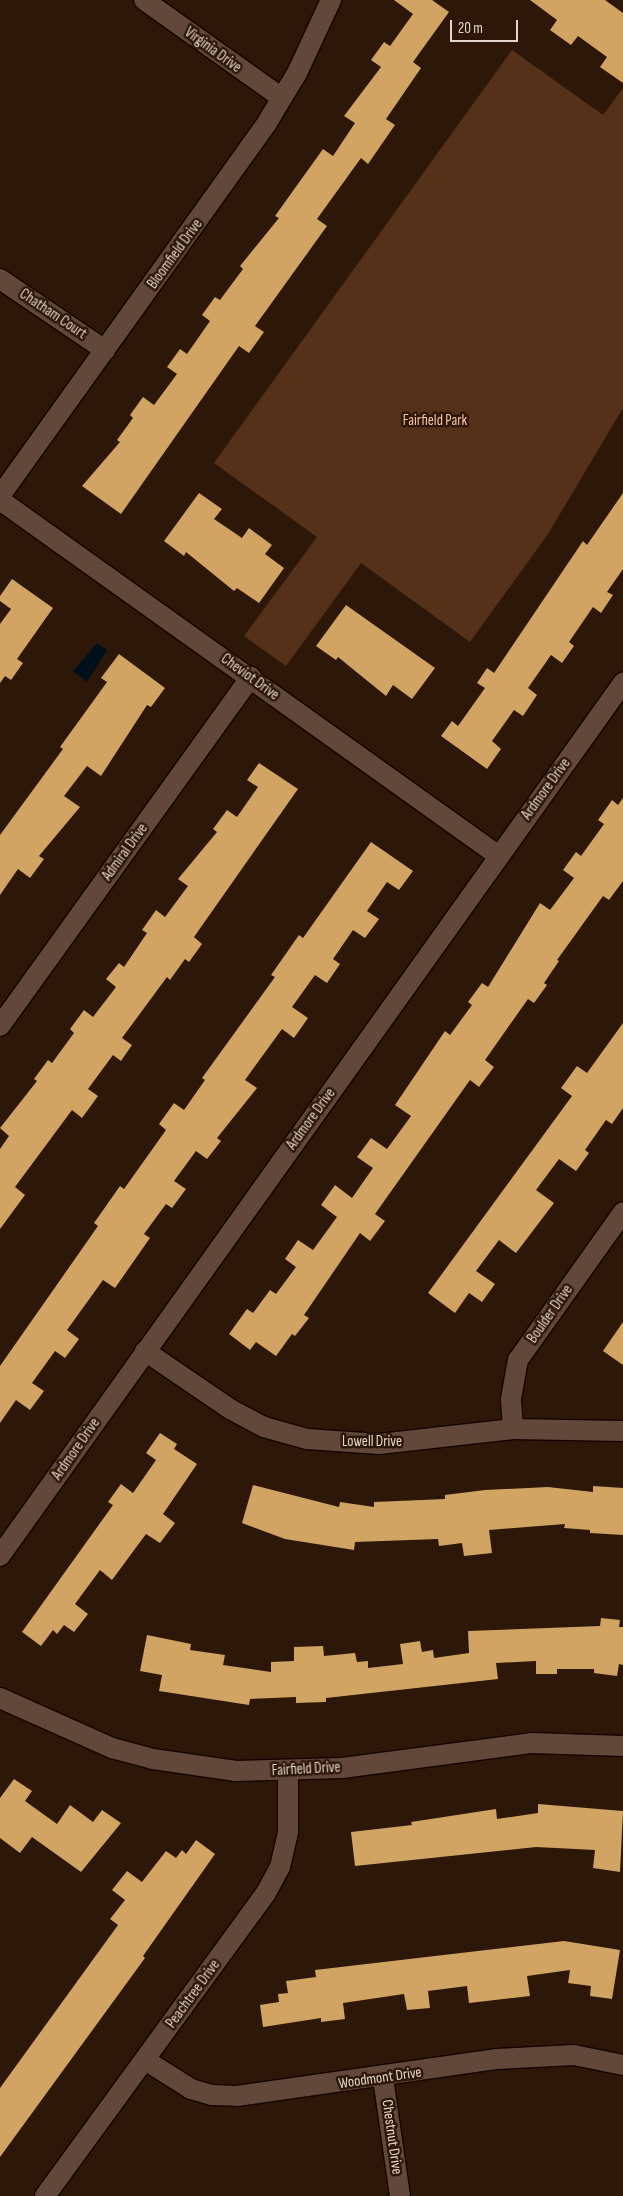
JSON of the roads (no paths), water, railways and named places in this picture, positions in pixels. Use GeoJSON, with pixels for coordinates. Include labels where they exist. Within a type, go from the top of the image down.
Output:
{"type":"FeatureCollection","features":[{"type":"Feature","properties":{"kind":"street","name":"Virginia Drive"},"geometry":{"type":"LineString","coordinates":[[144,0],[282,98]]}},
{"type":"Feature","properties":{"kind":"street","name":"Bloomfield Drive"},"geometry":{"type":"LineString","coordinates":[[0,498],[229,179],[282,98],[331,0]]}},
{"type":"Feature","properties":{"kind":"street","name":"Chatham Court"},"geometry":{"type":"LineString","coordinates":[[0,279],[105,350]]}},
{"type":"Feature","properties":{"kind":"street","name":"Cheviot Drive"},"geometry":{"type":"LineString","coordinates":[[0,498],[499,856]]}},
{"type":"Feature","properties":{"kind":"street","name":"Admiral Drive"},"geometry":{"type":"LineString","coordinates":[[0,1026],[251,678]]}},
{"type":"Feature","properties":{"kind":"street","name":"Ardmore Drive"},"geometry":{"type":"LineString","coordinates":[[0,1556],[623,683]]}},
{"type":"Feature","properties":{"kind":"street","name":"Boulder Drive"},"geometry":{"type":"LineString","coordinates":[[513,1429],[512,1389],[518,1360],[623,1212]]}},
{"type":"Feature","properties":{"kind":"street","name":"Lowell Drive"},"geometry":{"type":"LineString","coordinates":[[145,1351],[230,1409],[264,1427],[307,1439],[378,1444],[513,1429],[623,1431]]}},
{"type":"Feature","properties":{"kind":"street","name":"Fairfield Drive"},"geometry":{"type":"LineString","coordinates":[[0,1698],[73,1733],[153,1759],[236,1771],[342,1768],[532,1743],[623,1746]]}},
{"type":"Feature","properties":{"kind":"street","name":"Peachtree Drive"},"geometry":{"type":"LineString","coordinates":[[45,2196],[248,1920],[280,1867],[288,1831],[288,1771]]}},
{"type":"Feature","properties":{"kind":"street","name":"Woodmont Drive"},"geometry":{"type":"LineString","coordinates":[[145,2060],[191,2089],[212,2095],[237,2096],[383,2078],[497,2059],[574,2055],[623,2065]]}},
{"type":"Feature","properties":{"kind":"street","name":"Chestnut Drive"},"geometry":{"type":"LineString","coordinates":[[383,2078],[400,2196]]}},
{"type":"Feature","properties":{"kind":"water"},"geometry":{"type":"Polygon","coordinates":[[[97,643],[107,650],[87,682],[73,671],[97,643]]]}},
{"type":"Feature","properties":{"kind":"park label","name":"Fairfield Park"},"geometry":{"type":"Point","coordinates":[435,421]}}]}
